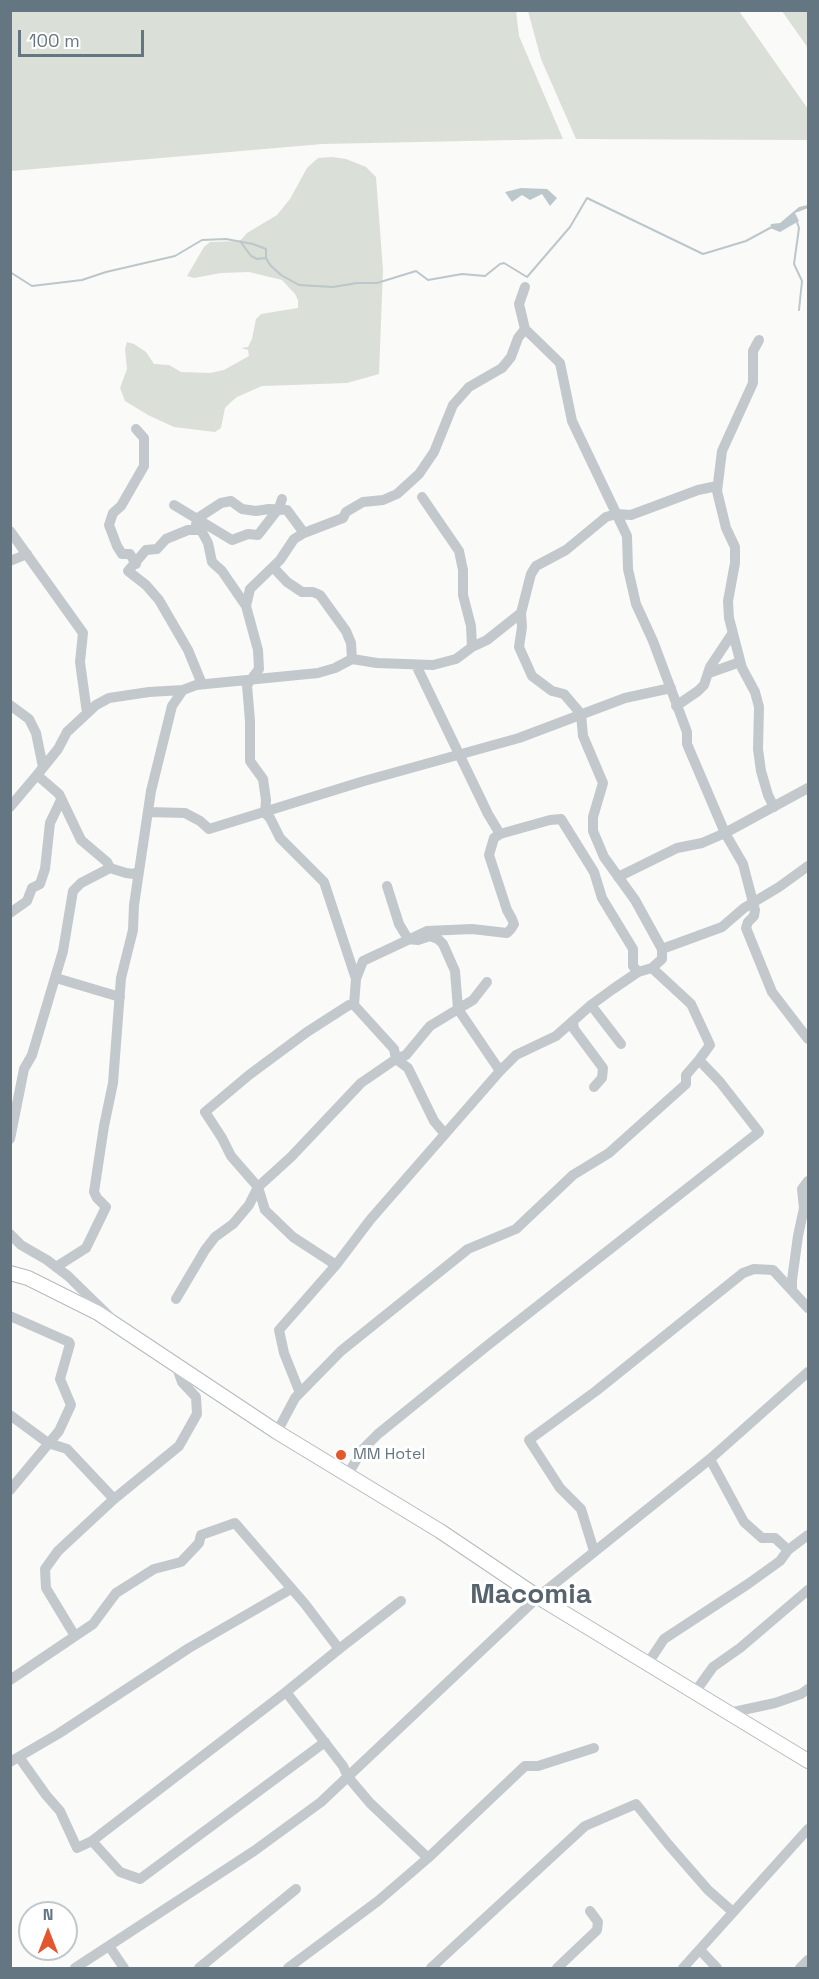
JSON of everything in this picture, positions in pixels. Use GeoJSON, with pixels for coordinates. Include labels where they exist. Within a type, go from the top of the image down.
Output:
{"type":"FeatureCollection","features":[{"type":"Feature","properties":{"kind":"main road"},"geometry":{"type":"LineString","coordinates":[[10,1273],[28,1278],[98,1313],[277,1432],[440,1531],[538,1597],[808,1761]]}},
{"type":"Feature","properties":{"kind":"street"},"geometry":{"type":"LineString","coordinates":[[525,286],[519,304],[525,329],[560,363],[572,421],[627,536],[628,569],[636,604],[671,688],[687,732],[687,744],[725,833],[743,864],[753,902],[754,916],[746,928],[772,992],[808,1039]]}},
{"type":"Feature","properties":{"kind":"street"},"geometry":{"type":"LineString","coordinates":[[246,606],[250,589],[273,567],[294,539],[343,518],[346,512],[363,502],[383,500],[397,494],[419,474],[434,452],[453,405],[469,387],[502,368],[512,357],[518,338],[525,329]]}},
{"type":"Feature","properties":{"kind":"street"},"geometry":{"type":"LineString","coordinates":[[759,339],[753,351],[753,383],[722,451],[717,491],[726,528],[735,547],[735,563],[728,601],[732,634],[740,662],[759,707],[758,749],[761,771],[774,807]]}},
{"type":"Feature","properties":{"kind":"street"},"geometry":{"type":"LineString","coordinates":[[136,429],[144,438],[144,466],[121,506],[113,513],[109,525],[122,554],[130,554],[136,564]]}},
{"type":"Feature","properties":{"kind":"street"},"geometry":{"type":"LineString","coordinates":[[300,1393],[284,1353],[279,1330],[336,1266],[370,1220],[516,1055],[556,1036],[591,1005],[638,972],[652,968],[662,959],[662,949],[644,914],[604,857],[593,831],[592,817],[603,783],[584,736],[581,714],[564,694],[552,691],[532,676],[519,647],[522,627],[521,613],[531,573],[536,566],[566,550],[606,516],[632,515],[693,492],[717,486]]}},
{"type":"Feature","properties":{"kind":"street"},"geometry":{"type":"LineString","coordinates":[[422,497],[459,551],[463,570],[463,595],[471,626],[472,647]]}},
{"type":"Feature","properties":{"kind":"street"},"geometry":{"type":"LineString","coordinates":[[202,684],[188,650],[159,600],[146,585],[128,571],[146,550],[157,549],[166,539],[196,524],[221,503],[231,501],[242,509],[256,512],[280,504]]}},
{"type":"Feature","properties":{"kind":"street"},"geometry":{"type":"LineString","coordinates":[[280,504],[304,533]]}},
{"type":"Feature","properties":{"kind":"street"},"geometry":{"type":"LineString","coordinates":[[196,524],[232,540],[248,534],[258,535],[280,504]]}},
{"type":"Feature","properties":{"kind":"street"},"geometry":{"type":"LineString","coordinates":[[174,505],[204,534],[212,562],[222,571],[246,606],[258,650],[259,669],[247,685],[250,761],[263,779],[265,813],[280,838],[324,882],[356,978]]}},
{"type":"Feature","properties":{"kind":"street"},"geometry":{"type":"LineString","coordinates":[[10,531],[83,633],[80,662],[87,712]]}},
{"type":"Feature","properties":{"kind":"street"},"geometry":{"type":"LineString","coordinates":[[10,561],[27,554]]}},
{"type":"Feature","properties":{"kind":"street"},"geometry":{"type":"LineString","coordinates":[[273,567],[287,582],[302,592],[313,592],[320,595],[346,631],[351,643],[352,659]]}},
{"type":"Feature","properties":{"kind":"street"},"geometry":{"type":"LineString","coordinates":[[10,807],[58,749],[66,732],[87,712],[109,698],[183,690],[202,684],[318,673],[335,668],[352,659],[377,663],[433,665],[456,659],[472,647],[487,640],[521,613]]}},
{"type":"Feature","properties":{"kind":"street"},"geometry":{"type":"LineString","coordinates":[[676,706],[698,692],[704,685],[710,667],[732,634]]}},
{"type":"Feature","properties":{"kind":"street"},"geometry":{"type":"LineString","coordinates":[[708,673],[740,662]]}},
{"type":"Feature","properties":{"kind":"street"},"geometry":{"type":"LineString","coordinates":[[416,665],[479,796],[500,834]]}},
{"type":"Feature","properties":{"kind":"street"},"geometry":{"type":"LineString","coordinates":[[148,812],[185,813],[201,821],[209,829],[364,781],[519,738],[625,698],[671,688]]}},
{"type":"Feature","properties":{"kind":"street"},"geometry":{"type":"LineString","coordinates":[[56,1267],[86,1248],[106,1207],[94,1192],[113,1083],[121,978],[133,930],[151,791],[172,706],[183,690]]}},
{"type":"Feature","properties":{"kind":"street"},"geometry":{"type":"LineString","coordinates":[[10,705],[29,719],[36,733],[40,771],[58,794],[81,840],[107,862],[110,868]]}},
{"type":"Feature","properties":{"kind":"street"},"geometry":{"type":"LineString","coordinates":[[618,877],[677,848],[702,843],[725,833],[808,788]]}},
{"type":"Feature","properties":{"kind":"street"},"geometry":{"type":"LineString","coordinates":[[10,913],[27,901],[32,888],[40,884],[45,869],[50,823],[61,800]]}},
{"type":"Feature","properties":{"kind":"street"},"geometry":{"type":"LineString","coordinates":[[445,1134],[434,1121],[408,1068],[396,1059],[394,1049],[354,1005],[356,978],[363,961],[427,931],[472,929],[507,933],[511,929],[514,924],[507,910],[489,855],[494,838],[500,834],[561,819],[594,872],[602,898],[633,950],[633,966],[638,972]]}},
{"type":"Feature","properties":{"kind":"street"},"geometry":{"type":"LineString","coordinates":[[662,949],[722,927],[753,902],[808,866]]}},
{"type":"Feature","properties":{"kind":"street"},"geometry":{"type":"LineString","coordinates":[[10,1139],[24,1069],[32,1055],[63,951],[73,891],[81,883],[110,868],[134,874],[139,871]]}},
{"type":"Feature","properties":{"kind":"street"},"geometry":{"type":"LineString","coordinates":[[387,886],[399,924],[408,939]]}},
{"type":"Feature","properties":{"kind":"street"},"geometry":{"type":"LineString","coordinates":[[408,939],[418,940],[430,936],[443,944],[455,971],[458,1009],[500,1071]]}},
{"type":"Feature","properties":{"kind":"street"},"geometry":{"type":"LineString","coordinates":[[277,1432],[295,1398],[341,1351],[468,1249],[516,1229],[573,1175],[609,1153],[686,1084],[686,1075],[710,1045],[691,1004],[652,968]]}},
{"type":"Feature","properties":{"kind":"street"},"geometry":{"type":"LineString","coordinates":[[56,978],[120,997]]}},
{"type":"Feature","properties":{"kind":"street"},"geometry":{"type":"LineString","coordinates":[[176,1299],[205,1250],[215,1237],[233,1224],[249,1204],[258,1187],[285,1163],[361,1083],[396,1059],[406,1055],[430,1026],[473,1000],[487,982]]}},
{"type":"Feature","properties":{"kind":"street"},"geometry":{"type":"LineString","coordinates":[[336,1266],[293,1237],[265,1210],[258,1187],[231,1156],[205,1112],[249,1074],[307,1032],[350,1005],[354,1005]]}},
{"type":"Feature","properties":{"kind":"street"},"geometry":{"type":"LineString","coordinates":[[591,1005],[621,1044]]}},
{"type":"Feature","properties":{"kind":"street"},"geometry":{"type":"LineString","coordinates":[[573,1021],[574,1029],[603,1068],[602,1078],[594,1087]]}},
{"type":"Feature","properties":{"kind":"street"},"geometry":{"type":"LineString","coordinates":[[347,1476],[362,1450],[378,1434],[759,1132],[720,1082],[699,1060]]}},
{"type":"Feature","properties":{"kind":"street"},"geometry":{"type":"LineString","coordinates":[[792,1290],[798,1236],[804,1208],[802,1189],[808,1181]]}},
{"type":"Feature","properties":{"kind":"street"},"geometry":{"type":"LineString","coordinates":[[10,1234],[21,1245],[56,1267],[107,1313],[117,1326]]}},
{"type":"Feature","properties":{"kind":"street"},"geometry":{"type":"LineString","coordinates":[[594,1551],[581,1509],[560,1488],[529,1440],[596,1391],[743,1273],[754,1269],[773,1270],[808,1304]]}},
{"type":"Feature","properties":{"kind":"street"},"geometry":{"type":"LineString","coordinates":[[10,1316],[68,1340],[70,1344],[60,1378],[70,1401],[70,1410],[58,1431],[10,1490]]}},
{"type":"Feature","properties":{"kind":"street"},"geometry":{"type":"LineString","coordinates":[[75,1636],[46,1587],[45,1569],[58,1551],[114,1499],[179,1446],[197,1414],[196,1397],[182,1382],[176,1365]]}},
{"type":"Feature","properties":{"kind":"street"},"geometry":{"type":"LineString","coordinates":[[75,1968],[185,1898],[321,1802],[538,1597],[710,1459],[808,1372]]}},
{"type":"Feature","properties":{"kind":"street"},"geometry":{"type":"LineString","coordinates":[[10,1415],[48,1443],[67,1449],[114,1499]]}},
{"type":"Feature","properties":{"kind":"street"},"geometry":{"type":"LineString","coordinates":[[710,1459],[744,1522],[762,1538],[776,1538],[788,1550]]}},
{"type":"Feature","properties":{"kind":"street"},"geometry":{"type":"LineString","coordinates":[[10,1680],[93,1624],[116,1593],[154,1569],[181,1562],[199,1543],[201,1535],[235,1523],[306,1604],[339,1649]]}},
{"type":"Feature","properties":{"kind":"street"},"geometry":{"type":"LineString","coordinates":[[648,1663],[664,1639],[780,1561],[788,1550],[808,1535]]}},
{"type":"Feature","properties":{"kind":"street"},"geometry":{"type":"LineString","coordinates":[[291,1589],[189,1648],[15,1760],[60,1811],[76,1848],[92,1841],[400,1602]]}},
{"type":"Feature","properties":{"kind":"street"},"geometry":{"type":"LineString","coordinates":[[695,1692],[713,1667],[740,1648],[808,1590]]}},
{"type":"Feature","properties":{"kind":"street"},"geometry":{"type":"LineString","coordinates":[[729,1713],[775,1703],[801,1694],[808,1689]]}},
{"type":"Feature","properties":{"kind":"street"},"geometry":{"type":"LineString","coordinates":[[286,1692],[343,1766],[348,1777],[370,1803],[428,1858]]}},
{"type":"Feature","properties":{"kind":"street"},"geometry":{"type":"LineString","coordinates":[[92,1841],[120,1872],[140,1879],[325,1742]]}},
{"type":"Feature","properties":{"kind":"street"},"geometry":{"type":"LineString","coordinates":[[288,1968],[378,1901],[428,1858],[525,1766],[538,1766],[594,1748]]}},
{"type":"Feature","properties":{"kind":"street"},"geometry":{"type":"LineString","coordinates":[[431,1968],[585,1826],[636,1804],[708,1890],[733,1912]]}},
{"type":"Feature","properties":{"kind":"street"},"geometry":{"type":"LineString","coordinates":[[683,1968],[808,1829]]}},
{"type":"Feature","properties":{"kind":"street"},"geometry":{"type":"LineString","coordinates":[[199,1968],[296,1889]]}},
{"type":"Feature","properties":{"kind":"street"},"geometry":{"type":"LineString","coordinates":[[557,1968],[597,1930],[598,1922],[590,1911]]}},
{"type":"Feature","properties":{"kind":"street"},"geometry":{"type":"LineString","coordinates":[[109,1946],[124,1968]]}},
{"type":"Feature","properties":{"kind":"street"},"geometry":{"type":"LineString","coordinates":[[700,1950],[717,1968]]}},
{"type":"Feature","properties":{"kind":"street"},"geometry":{"type":"LineString","coordinates":[[800,1968],[808,1960]]}},
{"type":"Feature","properties":{"kind":"shaded area"},"geometry":{"type":"Polygon","coordinates":[[[11,10],[516,11],[519,36],[563,139],[322,144],[11,171],[11,10]]]}},
{"type":"Feature","properties":{"kind":"shaded area"},"geometry":{"type":"Polygon","coordinates":[[[528,11],[739,11],[808,109],[808,140],[576,139],[541,59],[528,11]]]}},
{"type":"Feature","properties":{"kind":"shaded area"},"geometry":{"type":"Polygon","coordinates":[[[782,11],[808,11],[808,48],[782,11]]]}},
{"type":"Feature","properties":{"kind":"shaded area"},"geometry":{"type":"Polygon","coordinates":[[[318,158],[346,159],[366,167],[376,177],[383,270],[379,374],[347,383],[262,386],[231,402],[225,408],[221,428],[215,432],[174,427],[125,401],[120,388],[127,369],[125,349],[127,342],[146,352],[154,364],[169,365],[181,372],[210,373],[224,370],[249,356],[248,350],[241,348],[248,347],[256,319],[261,314],[298,308],[295,294],[282,280],[249,272],[221,273],[194,278],[187,276],[204,247],[210,242],[240,241],[247,233],[277,215],[290,199],[307,168],[318,158]]]}},
{"type":"Feature","properties":{"kind":"shaded area"},"geometry":{"type":"Polygon","coordinates":[[[521,188],[547,189],[557,198],[550,206],[542,194],[530,200],[522,195],[512,202],[505,192],[521,188]]]}},
{"type":"Feature","properties":{"kind":"shaded area"},"geometry":{"type":"Polygon","coordinates":[[[808,205],[808,208],[795,213],[799,221],[780,232],[770,228],[771,224],[780,223],[799,207],[808,205]]]}},
{"type":"Feature","properties":{"kind":"waterway"},"geometry":{"type":"LineString","coordinates":[[10,272],[32,286],[82,280],[175,256],[202,240],[226,239],[266,249],[266,258],[270,265],[281,275],[299,285],[333,287],[357,283],[377,283],[416,271],[428,280],[462,274],[485,276],[504,263],[527,277],[570,227],[587,198],[703,254],[746,241],[770,228]]}},
{"type":"Feature","properties":{"kind":"waterway"},"geometry":{"type":"LineString","coordinates":[[796,219],[799,228],[794,264],[802,281],[799,310]]}},
{"type":"Feature","properties":{"kind":"waterway"},"geometry":{"type":"LineString","coordinates":[[240,241],[251,256],[257,259],[266,258]]}},
{"type":"Feature","properties":{"kind":"place","name":"MM Hotel"},"geometry":{"type":"Point","coordinates":[341,1455]}},
{"type":"Feature","properties":{"kind":"district","name":"Macomia"},"geometry":{"type":"Point","coordinates":[531,1595]}}]}
